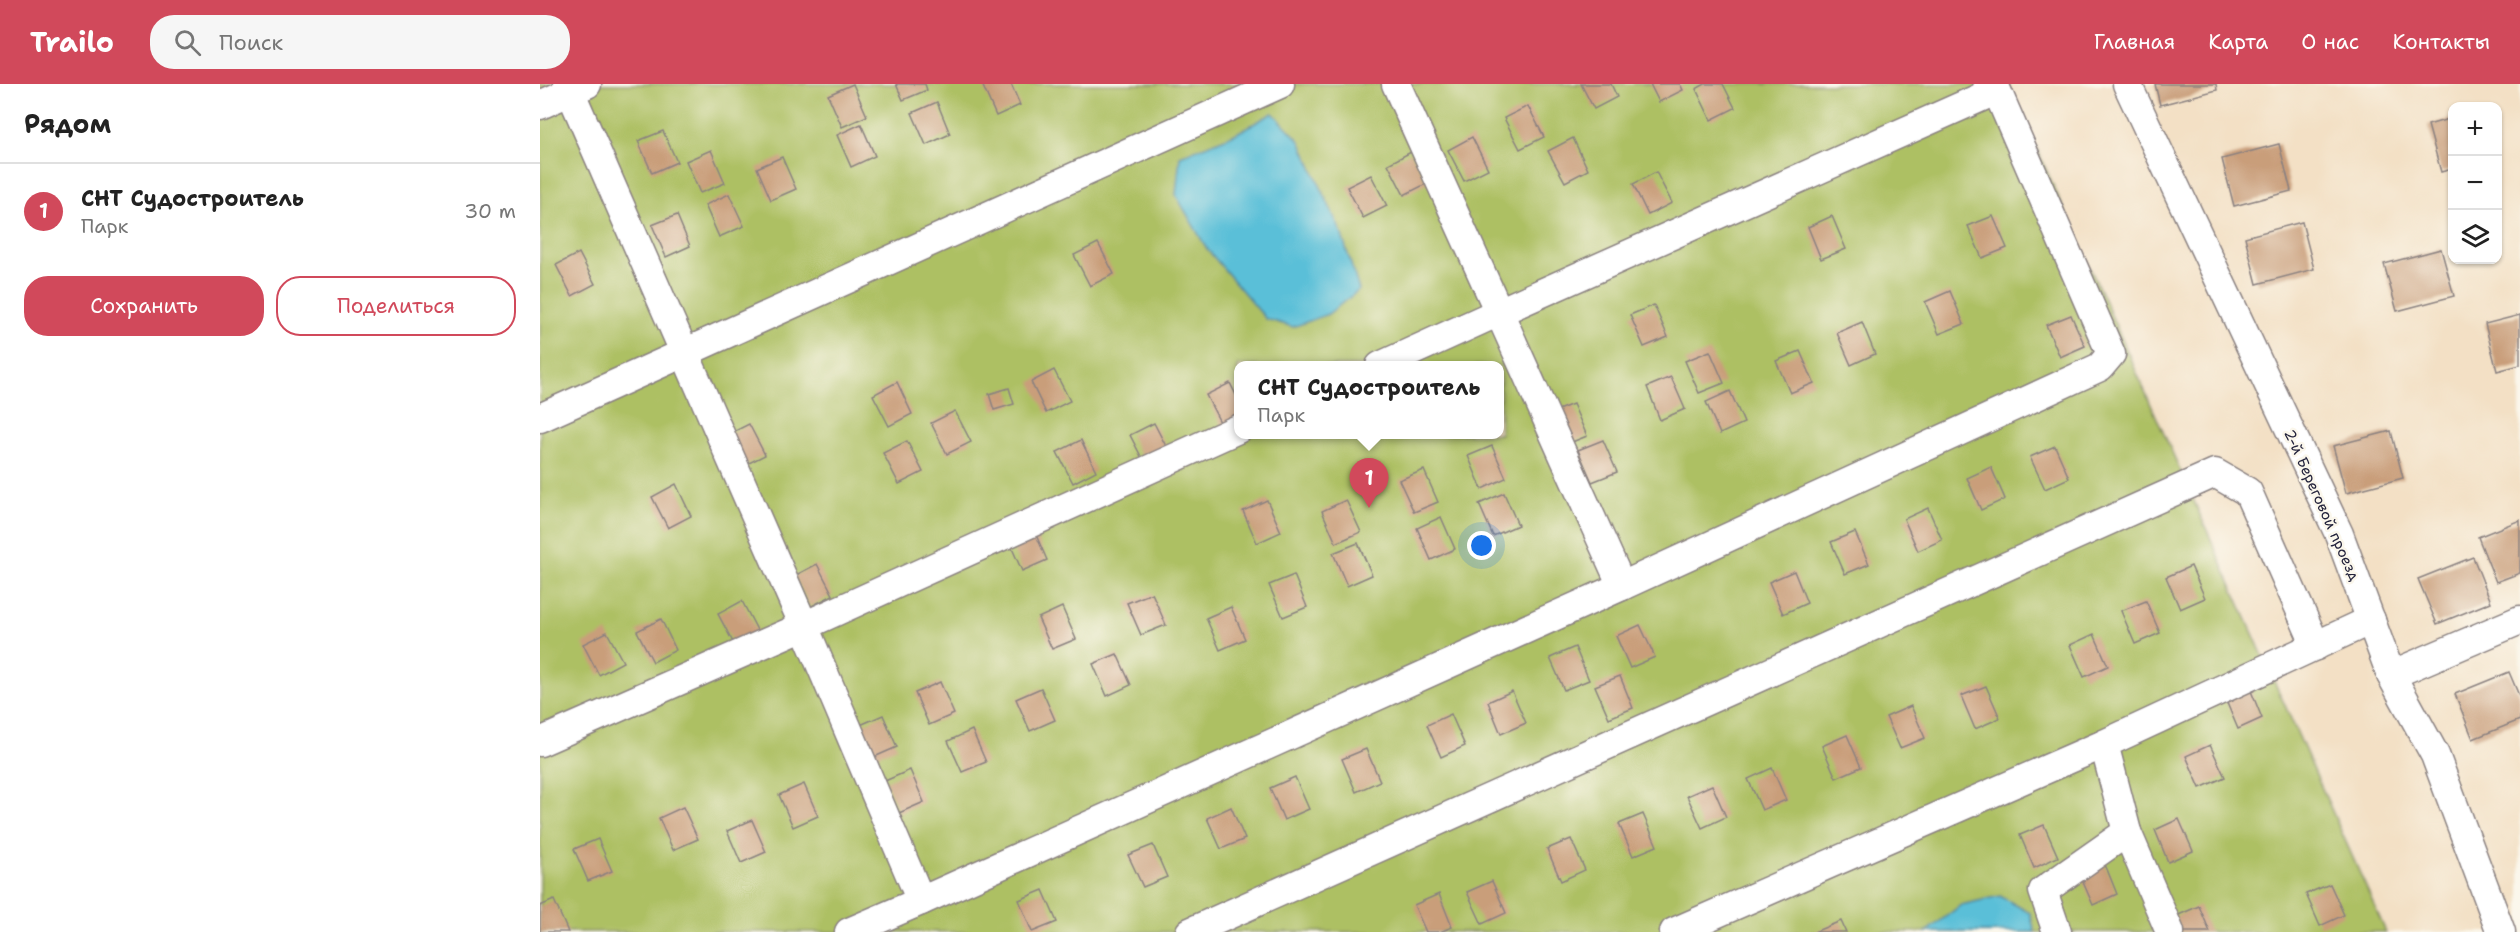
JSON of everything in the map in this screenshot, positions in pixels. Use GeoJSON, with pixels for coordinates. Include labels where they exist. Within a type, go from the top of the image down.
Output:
{"type":"FeatureCollection","features":[{"type":"Feature","properties":{"kind":"street"},"geometry":{"type":"LineString","coordinates":[[540,418],[1280,84]]}},
{"type":"Feature","properties":{"kind":"street"},"geometry":{"type":"LineString","coordinates":[[1396,84],[1622,586]]}},
{"type":"Feature","properties":{"kind":"street"},"geometry":{"type":"LineString","coordinates":[[1391,361],[1984,96],[1989,84]]}},
{"type":"Feature","properties":{"kind":"street"},"geometry":{"type":"LineString","coordinates":[[849,932],[1622,586],[2100,367],[2111,354],[1994,84]]}},
{"type":"Feature","properties":{"kind":"street","name":"2-й Береговой проезд"},"geometry":{"type":"LineString","coordinates":[[2127,84],[2339,534],[2391,675],[2435,755],[2501,932]]}},
{"type":"Feature","properties":{"kind":"street"},"geometry":{"type":"LineString","coordinates":[[540,105],[574,87],[683,354],[804,626],[921,901]]}},
{"type":"Feature","properties":{"kind":"street"},"geometry":{"type":"LineString","coordinates":[[540,742],[804,626],[1234,431]]}},
{"type":"Feature","properties":{"kind":"street"},"geometry":{"type":"LineString","coordinates":[[1190,932],[2215,473],[2248,492],[2316,646]]}},
{"type":"Feature","properties":{"kind":"street"},"geometry":{"type":"LineString","coordinates":[[1674,932],[2104,744],[2371,620]]}},
{"type":"Feature","properties":{"kind":"street"},"geometry":{"type":"LineString","coordinates":[[2391,675],[2520,620]]}},
{"type":"Feature","properties":{"kind":"street"},"geometry":{"type":"LineString","coordinates":[[2104,744],[2127,832],[2170,932]]}},
{"type":"Feature","properties":{"kind":"street"},"geometry":{"type":"LineString","coordinates":[[2057,932],[2043,891],[2127,832]]}},
{"type":"Feature","properties":{"kind":"green space"},"geometry":{"type":"Polygon","coordinates":[[[540,84],[2008,84],[2386,932],[540,932],[540,84]]]}},
{"type":"Feature","properties":{"kind":"water"},"geometry":{"type":"Polygon","coordinates":[[[1273,113],[1300,141],[1341,232],[1359,290],[1328,314],[1293,327],[1266,319],[1207,249],[1176,195],[1180,156],[1235,134],[1273,113]]]}},
{"type":"Feature","properties":{"kind":"water"},"geometry":{"type":"Polygon","coordinates":[[[2000,896],[2030,913],[2035,932],[1926,932],[1961,905],[2000,896]]]}},
{"type":"Feature","properties":{"kind":"building"},"geometry":{"type":"Polygon","coordinates":[[[853,84],[867,116],[842,127],[828,95],[853,84]]]}},
{"type":"Feature","properties":{"kind":"building"},"geometry":{"type":"Polygon","coordinates":[[[896,84],[925,84],[927,90],[903,100],[896,84]]]}},
{"type":"Feature","properties":{"kind":"building"},"geometry":{"type":"Polygon","coordinates":[[[982,84],[1011,84],[1020,105],[996,116],[982,84]]]}},
{"type":"Feature","properties":{"kind":"building"},"geometry":{"type":"Polygon","coordinates":[[[1581,84],[1611,84],[1617,97],[1594,109],[1581,84]]]}},
{"type":"Feature","properties":{"kind":"building"},"geometry":{"type":"Polygon","coordinates":[[[1650,84],[1680,84],[1683,90],[1659,102],[1650,84]]]}},
{"type":"Feature","properties":{"kind":"building"},"geometry":{"type":"Polygon","coordinates":[[[1705,84],[1723,84],[1735,108],[1711,120],[1696,89],[1705,84]]]}},
{"type":"Feature","properties":{"kind":"building"},"geometry":{"type":"Polygon","coordinates":[[[2155,84],[2216,84],[2217,90],[2160,105],[2155,84]]]}},
{"type":"Feature","properties":{"kind":"building"},"geometry":{"type":"Polygon","coordinates":[[[937,102],[950,134],[926,145],[912,113],[937,102]]]}},
{"type":"Feature","properties":{"kind":"building"},"geometry":{"type":"Polygon","coordinates":[[[1528,106],[1544,137],[1520,149],[1504,118],[1528,106]]]}},
{"type":"Feature","properties":{"kind":"building"},"geometry":{"type":"Polygon","coordinates":[[[2448,119],[2448,170],[2441,172],[2428,125],[2448,119]]]}},
{"type":"Feature","properties":{"kind":"building"},"geometry":{"type":"Polygon","coordinates":[[[861,124],[875,156],[851,167],[837,135],[861,124]]]}},
{"type":"Feature","properties":{"kind":"building"},"geometry":{"type":"Polygon","coordinates":[[[663,131],[677,162],[652,173],[638,141],[663,131]]]}},
{"type":"Feature","properties":{"kind":"building"},"geometry":{"type":"Polygon","coordinates":[[[1472,137],[1488,169],[1464,181],[1448,150],[1472,137]]]}},
{"type":"Feature","properties":{"kind":"building"},"geometry":{"type":"Polygon","coordinates":[[[1573,138],[1588,170],[1565,182],[1548,151],[1573,138]]]}},
{"type":"Feature","properties":{"kind":"building"},"geometry":{"type":"Polygon","coordinates":[[[2279,144],[2291,191],[2234,206],[2222,159],[2279,144]]]}},
{"type":"Feature","properties":{"kind":"building"},"geometry":{"type":"Polygon","coordinates":[[[711,150],[725,183],[700,193],[686,161],[711,150]]]}},
{"type":"Feature","properties":{"kind":"building"},"geometry":{"type":"Polygon","coordinates":[[[1411,152],[1428,183],[1404,195],[1388,164],[1411,152]]]}},
{"type":"Feature","properties":{"kind":"building"},"geometry":{"type":"Polygon","coordinates":[[[782,157],[796,189],[771,200],[757,168],[782,157]]]}},
{"type":"Feature","properties":{"kind":"building"},"geometry":{"type":"Polygon","coordinates":[[[1656,172],[1672,203],[1648,215],[1633,184],[1656,172]]]}},
{"type":"Feature","properties":{"kind":"building"},"geometry":{"type":"Polygon","coordinates":[[[1371,175],[1387,206],[1363,218],[1347,187],[1371,175]]]}},
{"type":"Feature","properties":{"kind":"building"},"geometry":{"type":"Polygon","coordinates":[[[729,194],[744,226],[719,237],[705,205],[729,194]]]}},
{"type":"Feature","properties":{"kind":"building"},"geometry":{"type":"Polygon","coordinates":[[[677,215],[690,246],[666,257],[652,225],[677,215]]]}},
{"type":"Feature","properties":{"kind":"building"},"geometry":{"type":"Polygon","coordinates":[[[1832,216],[1846,249],[1821,259],[1808,227],[1832,216]]]}},
{"type":"Feature","properties":{"kind":"building"},"geometry":{"type":"Polygon","coordinates":[[[1993,216],[2007,248],[1982,258],[1968,226],[1993,216]]]}},
{"type":"Feature","properties":{"kind":"building"},"geometry":{"type":"Polygon","coordinates":[[[2302,222],[2314,269],[2257,284],[2245,237],[2302,222]]]}},
{"type":"Feature","properties":{"kind":"building"},"geometry":{"type":"Polygon","coordinates":[[[1098,243],[1114,274],[1090,286],[1074,255],[1098,243]]]}},
{"type":"Feature","properties":{"kind":"building"},"geometry":{"type":"Polygon","coordinates":[[[2441,249],[2454,296],[2397,311],[2384,264],[2441,249]]]}},
{"type":"Feature","properties":{"kind":"building"},"geometry":{"type":"Polygon","coordinates":[[[579,253],[595,284],[572,296],[556,265],[579,253]]]}},
{"type":"Feature","properties":{"kind":"building"},"geometry":{"type":"Polygon","coordinates":[[[1950,291],[1964,324],[1939,334],[1925,302],[1950,291]]]}},
{"type":"Feature","properties":{"kind":"building"},"geometry":{"type":"Polygon","coordinates":[[[1654,305],[1668,337],[1644,347],[1630,315],[1654,305]]]}},
{"type":"Feature","properties":{"kind":"building"},"geometry":{"type":"Polygon","coordinates":[[[2071,315],[2085,346],[2060,357],[2046,325],[2071,315]]]}},
{"type":"Feature","properties":{"kind":"building"},"geometry":{"type":"Polygon","coordinates":[[[2520,315],[2520,365],[2497,371],[2485,324],[2520,315]]]}},
{"type":"Feature","properties":{"kind":"building"},"geometry":{"type":"Polygon","coordinates":[[[1862,322],[1875,354],[1851,365],[1837,333],[1862,322]]]}},
{"type":"Feature","properties":{"kind":"building"},"geometry":{"type":"Polygon","coordinates":[[[1710,351],[1724,383],[1699,393],[1685,361],[1710,351]]]}},
{"type":"Feature","properties":{"kind":"building"},"geometry":{"type":"Polygon","coordinates":[[[1800,351],[1814,383],[1790,393],[1776,361],[1800,351]]]}},
{"type":"Feature","properties":{"kind":"building"},"geometry":{"type":"Polygon","coordinates":[[[1054,370],[1070,401],[1046,413],[1031,382],[1054,370]]]}},
{"type":"Feature","properties":{"kind":"building"},"geometry":{"type":"Polygon","coordinates":[[[1671,377],[1685,409],[1660,420],[1647,387],[1671,377]]]}},
{"type":"Feature","properties":{"kind":"building"},"geometry":{"type":"Polygon","coordinates":[[[897,382],[912,414],[889,426],[873,395],[897,382]]]}},
{"type":"Feature","properties":{"kind":"building"},"geometry":{"type":"Polygon","coordinates":[[[1230,383],[1234,391],[1234,419],[1222,426],[1206,395],[1230,383]]]}},
{"type":"Feature","properties":{"kind":"building"},"geometry":{"type":"Polygon","coordinates":[[[1009,388],[1014,404],[994,410],[989,394],[1009,388]]]}},
{"type":"Feature","properties":{"kind":"building"},"geometry":{"type":"Polygon","coordinates":[[[1730,391],[1744,423],[1720,434],[1706,402],[1730,391]]]}},
{"type":"Feature","properties":{"kind":"building"},"geometry":{"type":"Polygon","coordinates":[[[1573,404],[1587,436],[1562,446],[1548,414],[1573,404]]]}},
{"type":"Feature","properties":{"kind":"building"},"geometry":{"type":"Polygon","coordinates":[[[955,411],[971,442],[947,454],[931,423],[955,411]]]}},
{"type":"Feature","properties":{"kind":"building"},"geometry":{"type":"Polygon","coordinates":[[[1154,423],[1170,454],[1146,466],[1130,435],[1154,423]]]}},
{"type":"Feature","properties":{"kind":"building"},"geometry":{"type":"Polygon","coordinates":[[[749,424],[765,455],[741,467],[725,436],[749,424]]]}},
{"type":"Feature","properties":{"kind":"building"},"geometry":{"type":"Polygon","coordinates":[[[2391,431],[2403,478],[2346,493],[2333,446],[2391,431]]]}},
{"type":"Feature","properties":{"kind":"building"},"geometry":{"type":"Polygon","coordinates":[[[1081,440],[1096,471],[1073,483],[1057,452],[1081,440]]]}},
{"type":"Feature","properties":{"kind":"building"},"geometry":{"type":"Polygon","coordinates":[[[1603,440],[1617,472],[1592,482],[1578,450],[1603,440]]]}},
{"type":"Feature","properties":{"kind":"building"},"geometry":{"type":"Polygon","coordinates":[[[907,441],[923,472],[899,484],[883,453],[907,441]]]}},
{"type":"Feature","properties":{"kind":"building"},"geometry":{"type":"Polygon","coordinates":[[[1492,446],[1506,478],[1482,489],[1468,456],[1492,446]]]}},
{"type":"Feature","properties":{"kind":"building"},"geometry":{"type":"Polygon","coordinates":[[[2055,446],[2069,478],[2045,489],[2030,457],[2055,446]]]}},
{"type":"Feature","properties":{"kind":"building"},"geometry":{"type":"Polygon","coordinates":[[[1991,467],[2005,499],[1981,510],[1967,478],[1991,467]]]}},
{"type":"Feature","properties":{"kind":"building"},"geometry":{"type":"Polygon","coordinates":[[[1424,470],[1438,502],[1414,512],[1399,480],[1424,470]]]}},
{"type":"Feature","properties":{"kind":"building"},"geometry":{"type":"Polygon","coordinates":[[[676,484],[691,516],[668,528],[652,497],[676,484]]]}},
{"type":"Feature","properties":{"kind":"building"},"geometry":{"type":"Polygon","coordinates":[[[1504,493],[1518,525],[1493,536],[1479,504],[1504,493]]]}},
{"type":"Feature","properties":{"kind":"building"},"geometry":{"type":"Polygon","coordinates":[[[1267,500],[1281,532],[1257,543],[1243,511],[1267,500]]]}},
{"type":"Feature","properties":{"kind":"building"},"geometry":{"type":"Polygon","coordinates":[[[1346,500],[1361,532],[1336,543],[1322,511],[1346,500]]]}},
{"type":"Feature","properties":{"kind":"building"},"geometry":{"type":"Polygon","coordinates":[[[1928,508],[1942,540],[1918,551],[1904,519],[1928,508]]]}},
{"type":"Feature","properties":{"kind":"building"},"geometry":{"type":"Polygon","coordinates":[[[1441,517],[1455,549],[1431,560],[1417,528],[1441,517]]]}},
{"type":"Feature","properties":{"kind":"building"},"geometry":{"type":"Polygon","coordinates":[[[2520,520],[2520,573],[2496,582],[2478,537],[2520,520]]]}},
{"type":"Feature","properties":{"kind":"building"},"geometry":{"type":"Polygon","coordinates":[[[1033,528],[1047,560],[1022,571],[1008,539],[1033,528]]]}},
{"type":"Feature","properties":{"kind":"building"},"geometry":{"type":"Polygon","coordinates":[[[1855,532],[1869,564],[1845,574],[1831,542],[1855,532]]]}},
{"type":"Feature","properties":{"kind":"building"},"geometry":{"type":"Polygon","coordinates":[[[1358,543],[1372,575],[1347,586],[1333,553],[1358,543]]]}},
{"type":"Feature","properties":{"kind":"building"},"geometry":{"type":"Polygon","coordinates":[[[2473,557],[2491,602],[2437,624],[2418,579],[2473,557]]]}},
{"type":"Feature","properties":{"kind":"building"},"geometry":{"type":"Polygon","coordinates":[[[817,564],[833,595],[810,607],[794,576],[817,564]]]}},
{"type":"Feature","properties":{"kind":"building"},"geometry":{"type":"Polygon","coordinates":[[[2191,566],[2205,598],[2180,609],[2166,577],[2191,566]]]}},
{"type":"Feature","properties":{"kind":"building"},"geometry":{"type":"Polygon","coordinates":[[[1794,571],[1807,603],[1783,614],[1769,582],[1794,571]]]}},
{"type":"Feature","properties":{"kind":"building"},"geometry":{"type":"Polygon","coordinates":[[[1294,575],[1307,607],[1283,617],[1269,585],[1294,575]]]}},
{"type":"Feature","properties":{"kind":"building"},"geometry":{"type":"Polygon","coordinates":[[[1152,593],[1166,625],[1141,635],[1127,603],[1152,593]]]}},
{"type":"Feature","properties":{"kind":"building"},"geometry":{"type":"Polygon","coordinates":[[[742,601],[758,632],[734,644],[718,614],[742,601]]]}},
{"type":"Feature","properties":{"kind":"building"},"geometry":{"type":"Polygon","coordinates":[[[2146,601],[2160,633],[2135,644],[2121,611],[2146,601]]]}},
{"type":"Feature","properties":{"kind":"building"},"geometry":{"type":"Polygon","coordinates":[[[1062,607],[1076,639],[1052,649],[1038,618],[1062,607]]]}},
{"type":"Feature","properties":{"kind":"building"},"geometry":{"type":"Polygon","coordinates":[[[1231,607],[1245,639],[1220,650],[1206,618],[1231,607]]]}},
{"type":"Feature","properties":{"kind":"building"},"geometry":{"type":"Polygon","coordinates":[[[661,619],[676,650],[653,662],[637,631],[661,619]]]}},
{"type":"Feature","properties":{"kind":"building"},"geometry":{"type":"Polygon","coordinates":[[[1640,625],[1655,657],[1630,668],[1616,636],[1640,625]]]}},
{"type":"Feature","properties":{"kind":"building"},"geometry":{"type":"Polygon","coordinates":[[[607,632],[623,662],[599,675],[583,644],[607,632]]]}},
{"type":"Feature","properties":{"kind":"building"},"geometry":{"type":"Polygon","coordinates":[[[2094,634],[2108,666],[2084,677],[2070,645],[2094,634]]]}},
{"type":"Feature","properties":{"kind":"building"},"geometry":{"type":"Polygon","coordinates":[[[1575,647],[1589,680],[1564,690],[1550,658],[1575,647]]]}},
{"type":"Feature","properties":{"kind":"building"},"geometry":{"type":"Polygon","coordinates":[[[1117,654],[1131,685],[1107,696],[1093,664],[1117,654]]]}},
{"type":"Feature","properties":{"kind":"building"},"geometry":{"type":"Polygon","coordinates":[[[2509,672],[2520,698],[2520,720],[2473,739],[2455,694],[2509,672]]]}},
{"type":"Feature","properties":{"kind":"building"},"geometry":{"type":"Polygon","coordinates":[[[1620,676],[1633,708],[1609,718],[1595,686],[1620,676]]]}},
{"type":"Feature","properties":{"kind":"building"},"geometry":{"type":"Polygon","coordinates":[[[940,682],[954,714],[929,725],[915,693],[940,682]]]}},
{"type":"Feature","properties":{"kind":"building"},"geometry":{"type":"Polygon","coordinates":[[[1986,686],[2000,718],[1975,729],[1961,696],[1986,686]]]}},
{"type":"Feature","properties":{"kind":"building"},"geometry":{"type":"Polygon","coordinates":[[[2249,686],[2262,718],[2238,729],[2224,696],[2249,686]]]}},
{"type":"Feature","properties":{"kind":"building"},"geometry":{"type":"Polygon","coordinates":[[[1041,688],[1055,720],[1030,731],[1016,699],[1041,688]]]}},
{"type":"Feature","properties":{"kind":"building"},"geometry":{"type":"Polygon","coordinates":[[[1512,691],[1526,723],[1501,734],[1488,702],[1512,691]]]}},
{"type":"Feature","properties":{"kind":"building"},"geometry":{"type":"Polygon","coordinates":[[[1911,706],[1925,738],[1900,748],[1886,717],[1911,706]]]}},
{"type":"Feature","properties":{"kind":"building"},"geometry":{"type":"Polygon","coordinates":[[[1451,714],[1465,746],[1441,757],[1427,725],[1451,714]]]}},
{"type":"Feature","properties":{"kind":"building"},"geometry":{"type":"Polygon","coordinates":[[[883,715],[897,747],[872,758],[858,726],[883,715]]]}},
{"type":"Feature","properties":{"kind":"building"},"geometry":{"type":"Polygon","coordinates":[[[972,730],[986,762],[962,772],[948,741],[972,730]]]}},
{"type":"Feature","properties":{"kind":"building"},"geometry":{"type":"Polygon","coordinates":[[[1847,735],[1861,767],[1836,778],[1822,746],[1847,735]]]}},
{"type":"Feature","properties":{"kind":"building"},"geometry":{"type":"Polygon","coordinates":[[[2210,745],[2225,777],[2200,788],[2186,756],[2210,745]]]}},
{"type":"Feature","properties":{"kind":"building"},"geometry":{"type":"Polygon","coordinates":[[[1366,749],[1380,781],[1356,792],[1342,759],[1366,749]]]}},
{"type":"Feature","properties":{"kind":"building"},"geometry":{"type":"Polygon","coordinates":[[[1772,768],[1786,800],[1762,810],[1748,779],[1772,768]]]}},
{"type":"Feature","properties":{"kind":"building"},"geometry":{"type":"Polygon","coordinates":[[[910,770],[924,802],[899,813],[885,781],[910,770]]]}},
{"type":"Feature","properties":{"kind":"building"},"geometry":{"type":"Polygon","coordinates":[[[1295,777],[1309,809],[1284,820],[1270,788],[1295,777]]]}},
{"type":"Feature","properties":{"kind":"building"},"geometry":{"type":"Polygon","coordinates":[[[804,784],[818,816],[793,827],[779,795],[804,784]]]}},
{"type":"Feature","properties":{"kind":"building"},"geometry":{"type":"Polygon","coordinates":[[[1712,785],[1726,817],[1702,828],[1687,796],[1712,785]]]}},
{"type":"Feature","properties":{"kind":"building"},"geometry":{"type":"Polygon","coordinates":[[[683,807],[698,839],[673,850],[659,818],[683,807]]]}},
{"type":"Feature","properties":{"kind":"building"},"geometry":{"type":"Polygon","coordinates":[[[1231,807],[1245,839],[1221,849],[1207,818],[1231,807]]]}},
{"type":"Feature","properties":{"kind":"building"},"geometry":{"type":"Polygon","coordinates":[[[1643,814],[1657,846],[1633,856],[1619,824],[1643,814]]]}},
{"type":"Feature","properties":{"kind":"building"},"geometry":{"type":"Polygon","coordinates":[[[2179,819],[2193,851],[2168,862],[2155,830],[2179,819]]]}},
{"type":"Feature","properties":{"kind":"building"},"geometry":{"type":"Polygon","coordinates":[[[752,820],[766,852],[741,863],[727,831],[752,820]]]}},
{"type":"Feature","properties":{"kind":"building"},"geometry":{"type":"Polygon","coordinates":[[[2044,825],[2058,857],[2034,868],[2020,835],[2044,825]]]}},
{"type":"Feature","properties":{"kind":"building"},"geometry":{"type":"Polygon","coordinates":[[[598,839],[612,871],[588,881],[574,849],[598,839]]]}},
{"type":"Feature","properties":{"kind":"building"},"geometry":{"type":"Polygon","coordinates":[[[1571,839],[1585,870],[1561,881],[1547,849],[1571,839]]]}},
{"type":"Feature","properties":{"kind":"building"},"geometry":{"type":"Polygon","coordinates":[[[1153,845],[1167,877],[1143,887],[1128,855],[1153,845]]]}},
{"type":"Feature","properties":{"kind":"building"},"geometry":{"type":"Polygon","coordinates":[[[2104,862],[2117,894],[2093,905],[2079,873],[2104,862]]]}},
{"type":"Feature","properties":{"kind":"building"},"geometry":{"type":"Polygon","coordinates":[[[1492,881],[1506,913],[1482,924],[1467,892],[1492,881]]]}},
{"type":"Feature","properties":{"kind":"building"},"geometry":{"type":"Polygon","coordinates":[[[2330,884],[2344,915],[2320,926],[2306,894],[2330,884]]]}},
{"type":"Feature","properties":{"kind":"building"},"geometry":{"type":"Polygon","coordinates":[[[1043,890],[1057,922],[1032,932],[1019,900],[1043,890]]]}},
{"type":"Feature","properties":{"kind":"building"},"geometry":{"type":"Polygon","coordinates":[[[1439,894],[1452,927],[1440,932],[1426,932],[1414,905],[1439,894]]]}},
{"type":"Feature","properties":{"kind":"building"},"geometry":{"type":"Polygon","coordinates":[[[554,900],[568,932],[540,932],[540,906],[554,900]]]}},
{"type":"Feature","properties":{"kind":"building"},"geometry":{"type":"Polygon","coordinates":[[[2199,906],[2210,932],[2181,932],[2174,917],[2199,906]]]}},
{"type":"Feature","properties":{"kind":"building"},"geometry":{"type":"Polygon","coordinates":[[[1841,921],[1846,932],[1814,932],[1841,921]]]}},
{"type":"Feature","properties":{"kind":"place","name":"СНТ Судостроитель"},"geometry":{"type":"Point","coordinates":[1369,508]}}]}
